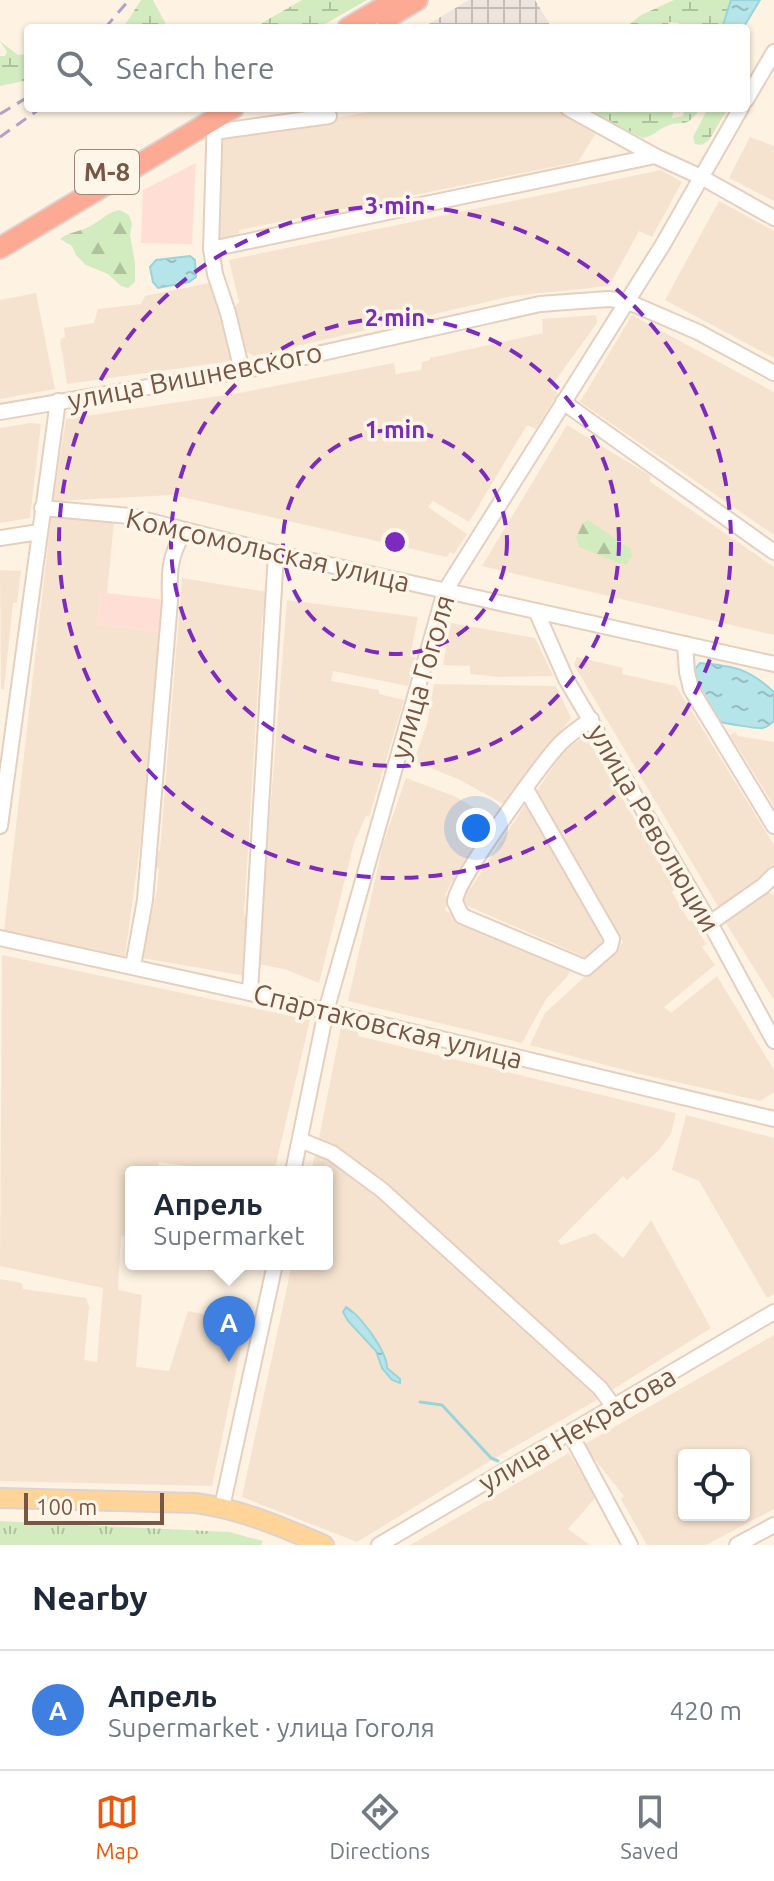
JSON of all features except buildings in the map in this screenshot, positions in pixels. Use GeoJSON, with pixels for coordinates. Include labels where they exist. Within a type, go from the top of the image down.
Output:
{"type":"FeatureCollection","features":[{"type":"Feature","properties":{"kind":"highway"},"geometry":{"type":"LineString","coordinates":[[355,24],[396,0]]}},
{"type":"Feature","properties":{"kind":"highway"},"geometry":{"type":"LineString","coordinates":[[377,24],[417,0]]}},
{"type":"Feature","properties":{"kind":"highway","name":"М-8"},"geometry":{"type":"LineString","coordinates":[[0,235],[214,117]]}},
{"type":"Feature","properties":{"kind":"highway","name":"М-8"},"geometry":{"type":"LineString","coordinates":[[0,248],[214,117]]}},
{"type":"Feature","properties":{"kind":"main road"},"geometry":{"type":"LineString","coordinates":[[0,1498],[195,1503],[249,1514],[324,1545]]}},
{"type":"Feature","properties":{"kind":"street"},"geometry":{"type":"LineString","coordinates":[[750,93],[774,52]]}},
{"type":"Feature","properties":{"kind":"street"},"geometry":{"type":"LineString","coordinates":[[575,112],[774,218]]}},
{"type":"Feature","properties":{"kind":"street","name":"улица Гоголя"},"geometry":{"type":"LineString","coordinates":[[294,1166],[326,1011],[445,591],[662,246],[739,112]]}},
{"type":"Feature","properties":{"kind":"street"},"geometry":{"type":"LineString","coordinates":[[242,371],[211,249],[214,117],[329,116]]}},
{"type":"Feature","properties":{"kind":"street"},"geometry":{"type":"LineString","coordinates":[[211,249],[655,156]]}},
{"type":"Feature","properties":{"kind":"street","name":"улица Вишневского"},"geometry":{"type":"LineString","coordinates":[[0,412],[242,371],[540,304],[608,299],[626,301]]}},
{"type":"Feature","properties":{"kind":"street"},"geometry":{"type":"LineString","coordinates":[[626,301],[698,332],[774,373]]}},
{"type":"Feature","properties":{"kind":"street"},"geometry":{"type":"LineString","coordinates":[[0,826],[58,401]]}},
{"type":"Feature","properties":{"kind":"street"},"geometry":{"type":"LineString","coordinates":[[563,402],[774,552]]}},
{"type":"Feature","properties":{"kind":"street","name":"Комсомольская улица"},"geometry":{"type":"LineString","coordinates":[[42,508],[130,516],[537,613],[774,664]]}},
{"type":"Feature","properties":{"kind":"street"},"geometry":{"type":"LineString","coordinates":[[133,966],[145,900],[170,601],[169,569],[172,553],[184,531]]}},
{"type":"Feature","properties":{"kind":"street"},"geometry":{"type":"LineString","coordinates":[[0,538],[39,532]]}},
{"type":"Feature","properties":{"kind":"street"},"geometry":{"type":"LineString","coordinates":[[250,993],[276,553]]}},
{"type":"Feature","properties":{"kind":"street","name":"улица Революции"},"geometry":{"type":"LineString","coordinates":[[537,613],[552,651],[710,923],[774,1041]]}},
{"type":"Feature","properties":{"kind":"street"},"geometry":{"type":"LineString","coordinates":[[685,644],[691,689],[774,826]]}},
{"type":"Feature","properties":{"kind":"street"},"geometry":{"type":"LineString","coordinates":[[526,789],[612,939],[610,947],[586,968],[462,916],[455,902],[458,887],[526,789],[559,745],[591,719]]}},
{"type":"Feature","properties":{"kind":"street"},"geometry":{"type":"LineString","coordinates":[[710,923],[774,875]]}},
{"type":"Feature","properties":{"kind":"street","name":"Спартаковская улица"},"geometry":{"type":"LineString","coordinates":[[0,938],[250,993],[774,1119]]}},
{"type":"Feature","properties":{"kind":"street"},"geometry":{"type":"LineString","coordinates":[[300,1140],[332,1153],[382,1190],[600,1388],[614,1407]]}},
{"type":"Feature","properties":{"kind":"street"},"geometry":{"type":"LineString","coordinates":[[222,1507],[274,1270]]}},
{"type":"Feature","properties":{"kind":"street","name":"улица Некрасова"},"geometry":{"type":"LineString","coordinates":[[379,1545],[774,1312]]}},
{"type":"Feature","properties":{"kind":"street"},"geometry":{"type":"LineString","coordinates":[[570,1433],[630,1545]]}},
{"type":"Feature","properties":{"kind":"street"},"geometry":{"type":"LineString","coordinates":[[737,1545],[774,1525]]}},
{"type":"Feature","properties":{"kind":"shaded area"},"geometry":{"type":"Polygon","coordinates":[[[469,0],[535,0],[550,24],[429,24],[469,0]]]}},
{"type":"Feature","properties":{"kind":"shaded area"},"geometry":{"type":"Polygon","coordinates":[[[369,112],[560,112],[596,133],[578,162],[239,230],[239,234],[218,239],[222,139],[283,130],[290,126],[369,112]]]}},
{"type":"Feature","properties":{"kind":"shaded area"},"geometry":{"type":"Polygon","coordinates":[[[750,137],[774,146],[774,201],[729,178],[750,137]]]}},
{"type":"Feature","properties":{"kind":"shaded area"},"geometry":{"type":"Polygon","coordinates":[[[196,163],[192,244],[141,243],[143,190],[196,163]]]}},
{"type":"Feature","properties":{"kind":"shaded area"},"geometry":{"type":"Polygon","coordinates":[[[661,170],[682,182],[652,237],[639,231],[609,286],[512,296],[254,356],[245,351],[235,307],[239,302],[229,260],[661,170]]]}},
{"type":"Feature","properties":{"kind":"shaded area"},"geometry":{"type":"Polygon","coordinates":[[[719,201],[774,231],[774,358],[665,300],[719,201]]]}},
{"type":"Feature","properties":{"kind":"shaded area"},"geometry":{"type":"Polygon","coordinates":[[[209,283],[220,307],[232,361],[67,384],[60,339],[65,337],[64,328],[94,323],[98,309],[141,304],[145,296],[209,283]]]}},
{"type":"Feature","properties":{"kind":"shaded area"},"geometry":{"type":"Polygon","coordinates":[[[36,293],[55,389],[0,399],[0,300],[36,293]]]}},
{"type":"Feature","properties":{"kind":"shaded area"},"geometry":{"type":"Polygon","coordinates":[[[596,315],[597,323],[550,388],[558,393],[536,429],[527,425],[469,522],[433,501],[428,507],[467,534],[454,554],[450,552],[447,557],[173,495],[53,501],[66,419],[239,393],[394,363],[396,374],[421,370],[422,362],[430,358],[543,333],[542,319],[596,315]]]}},
{"type":"Feature","properties":{"kind":"shaded area"},"geometry":{"type":"Polygon","coordinates":[[[632,315],[774,392],[774,535],[580,402],[632,315]]]}},
{"type":"Feature","properties":{"kind":"shaded area"},"geometry":{"type":"Polygon","coordinates":[[[41,424],[30,518],[0,523],[0,428],[41,424]]]}},
{"type":"Feature","properties":{"kind":"shaded area"},"geometry":{"type":"Polygon","coordinates":[[[567,425],[651,476],[649,481],[774,567],[774,635],[482,566],[567,425]]]}},
{"type":"Feature","properties":{"kind":"shaded area"},"geometry":{"type":"Polygon","coordinates":[[[51,517],[114,522],[107,593],[100,593],[97,624],[161,632],[140,845],[125,956],[4,931],[51,517]]]}},
{"type":"Feature","properties":{"kind":"shaded area"},"geometry":{"type":"Polygon","coordinates":[[[0,570],[21,571],[17,603],[13,603],[4,689],[1,689],[0,570]]]}},
{"type":"Feature","properties":{"kind":"shaded area"},"geometry":{"type":"Polygon","coordinates":[[[182,578],[267,592],[262,620],[244,915],[250,916],[246,976],[142,958],[157,889],[159,868],[155,867],[156,852],[160,850],[182,578]]]}},
{"type":"Feature","properties":{"kind":"shaded area"},"geometry":{"type":"Polygon","coordinates":[[[100,592],[165,600],[161,632],[97,624],[100,592]]]}},
{"type":"Feature","properties":{"kind":"shaded area"},"geometry":{"type":"Polygon","coordinates":[[[287,600],[418,617],[410,656],[416,658],[408,686],[333,671],[331,681],[379,690],[379,694],[404,700],[369,817],[366,816],[354,843],[319,983],[284,969],[258,964],[287,600]]]}},
{"type":"Feature","properties":{"kind":"shaded area"},"geometry":{"type":"Polygon","coordinates":[[[451,623],[535,638],[553,676],[498,677],[470,674],[470,666],[443,665],[451,623]]]}},
{"type":"Feature","properties":{"kind":"shaded area"},"geometry":{"type":"Polygon","coordinates":[[[577,657],[623,668],[622,674],[676,686],[774,845],[774,869],[759,884],[719,908],[574,665],[577,657]]]}},
{"type":"Feature","properties":{"kind":"shaded area"},"geometry":{"type":"Polygon","coordinates":[[[434,684],[556,686],[571,718],[505,805],[460,780],[414,761],[427,724],[434,684]]]}},
{"type":"Feature","properties":{"kind":"shaded area"},"geometry":{"type":"Polygon","coordinates":[[[735,732],[738,736],[774,742],[774,806],[730,735],[735,732]]]}},
{"type":"Feature","properties":{"kind":"shaded area"},"geometry":{"type":"Polygon","coordinates":[[[586,736],[675,889],[672,892],[689,921],[693,920],[706,944],[702,947],[715,965],[664,1007],[671,1013],[717,976],[774,1070],[774,1092],[761,1101],[530,1045],[545,1013],[623,942],[536,792],[565,749],[586,736]]]}},
{"type":"Feature","properties":{"kind":"shaded area"},"geometry":{"type":"Polygon","coordinates":[[[406,778],[454,796],[492,818],[457,881],[453,880],[445,895],[449,899],[445,910],[459,918],[457,922],[572,967],[567,977],[546,999],[522,1043],[348,1001],[383,844],[406,778]]]}},
{"type":"Feature","properties":{"kind":"shaded area"},"geometry":{"type":"Polygon","coordinates":[[[526,803],[565,865],[564,871],[605,940],[605,946],[591,960],[461,903],[526,803]]]}},
{"type":"Feature","properties":{"kind":"shaded area"},"geometry":{"type":"Polygon","coordinates":[[[768,892],[774,895],[774,1000],[725,922],[768,892]]]}},
{"type":"Feature","properties":{"kind":"shaded area"},"geometry":{"type":"Polygon","coordinates":[[[2,955],[310,1020],[275,1166],[188,1166],[159,1162],[158,1166],[125,1166],[125,1236],[121,1236],[118,1290],[142,1295],[136,1367],[169,1371],[188,1311],[246,1323],[212,1486],[0,1481],[0,1279],[22,1283],[23,1289],[86,1298],[89,1307],[84,1360],[97,1362],[103,1288],[0,1266],[2,955]]]}},
{"type":"Feature","properties":{"kind":"shaded area"},"geometry":{"type":"Polygon","coordinates":[[[341,1027],[359,1031],[358,1036],[676,1113],[671,1134],[659,1150],[627,1180],[623,1176],[558,1241],[561,1245],[595,1233],[623,1258],[651,1220],[711,1328],[607,1393],[318,1143],[341,1027]]]}},
{"type":"Feature","properties":{"kind":"shaded area"},"geometry":{"type":"Polygon","coordinates":[[[686,1115],[774,1138],[774,1294],[767,1298],[699,1181],[672,1170],[686,1115]]]}},
{"type":"Feature","properties":{"kind":"shaded area"},"geometry":{"type":"Polygon","coordinates":[[[316,1152],[331,1157],[380,1197],[602,1397],[357,1542],[242,1497],[291,1270],[333,1270],[333,1166],[312,1166],[316,1152]]]}},
{"type":"Feature","properties":{"kind":"shaded area"},"geometry":{"type":"Polygon","coordinates":[[[774,1335],[774,1509],[706,1545],[647,1545],[621,1499],[624,1496],[583,1445],[774,1335]]]}},
{"type":"Feature","properties":{"kind":"shaded area"},"geometry":{"type":"Polygon","coordinates":[[[569,1453],[596,1497],[568,1529],[590,1545],[410,1545],[569,1453]]]}},
{"type":"Feature","properties":{"kind":"green space"},"geometry":{"type":"Polygon","coordinates":[[[141,0],[153,0],[166,24],[126,24],[141,0]]]}},
{"type":"Feature","properties":{"kind":"green space"},"geometry":{"type":"Polygon","coordinates":[[[302,0],[367,0],[325,24],[260,24],[302,0]]]}},
{"type":"Feature","properties":{"kind":"green space"},"geometry":{"type":"Polygon","coordinates":[[[674,0],[731,0],[723,24],[630,24],[641,15],[674,0]]]}},
{"type":"Feature","properties":{"kind":"green space"},"geometry":{"type":"Polygon","coordinates":[[[0,41],[18,55],[24,54],[24,81],[0,86],[0,56],[5,56],[7,52],[0,41]]]}},
{"type":"Feature","properties":{"kind":"green space"},"geometry":{"type":"Polygon","coordinates":[[[590,112],[673,112],[672,118],[683,116],[684,112],[698,112],[688,122],[672,124],[643,138],[590,112]]]}},
{"type":"Feature","properties":{"kind":"green space"},"geometry":{"type":"Polygon","coordinates":[[[706,112],[726,112],[709,140],[702,145],[695,144],[693,137],[706,112]]]}},
{"type":"Feature","properties":{"kind":"green space"},"geometry":{"type":"Polygon","coordinates":[[[120,210],[129,215],[132,224],[130,235],[135,282],[128,288],[108,274],[86,265],[72,246],[60,239],[120,210]]]}},
{"type":"Feature","properties":{"kind":"green space"},"geometry":{"type":"Polygon","coordinates":[[[588,520],[631,549],[632,556],[628,563],[621,564],[579,547],[576,538],[583,523],[588,520]]]}},
{"type":"Feature","properties":{"kind":"green space"},"geometry":{"type":"Polygon","coordinates":[[[0,1521],[229,1532],[263,1541],[261,1545],[0,1545],[0,1521]]]}},
{"type":"Feature","properties":{"kind":"water"},"geometry":{"type":"Polygon","coordinates":[[[731,0],[760,0],[745,24],[723,24],[731,0]]]}},
{"type":"Feature","properties":{"kind":"water"},"geometry":{"type":"Polygon","coordinates":[[[190,256],[195,260],[196,277],[189,282],[158,288],[153,282],[150,267],[156,260],[190,256]]]}},
{"type":"Feature","properties":{"kind":"water"},"geometry":{"type":"Polygon","coordinates":[[[700,663],[740,670],[765,684],[774,692],[774,721],[760,728],[718,721],[693,682],[692,673],[700,663]]]}},
{"type":"Feature","properties":{"kind":"water"},"geometry":{"type":"Polygon","coordinates":[[[346,1307],[372,1334],[383,1352],[387,1368],[400,1379],[400,1383],[392,1380],[382,1368],[376,1351],[348,1321],[343,1312],[346,1307]]]}},
{"type":"Feature","properties":{"kind":"waterway"},"geometry":{"type":"LineString","coordinates":[[420,1402],[442,1405],[491,1458],[498,1461]]}},
{"type":"Feature","properties":{"kind":"waterway"},"geometry":{"type":"LineString","coordinates":[[510,1477],[513,1481]]}},
{"type":"Feature","properties":{"kind":"railway"},"geometry":{"type":"LineString","coordinates":[[108,24],[129,0]]}},
{"type":"Feature","properties":{"kind":"railway"},"geometry":{"type":"LineString","coordinates":[[0,114],[24,99]]}},
{"type":"Feature","properties":{"kind":"railway"},"geometry":{"type":"LineString","coordinates":[[0,137],[35,112]]}},
{"type":"Feature","properties":{"kind":"place","name":"Апрель"},"geometry":{"type":"Point","coordinates":[229,1362]}}]}
